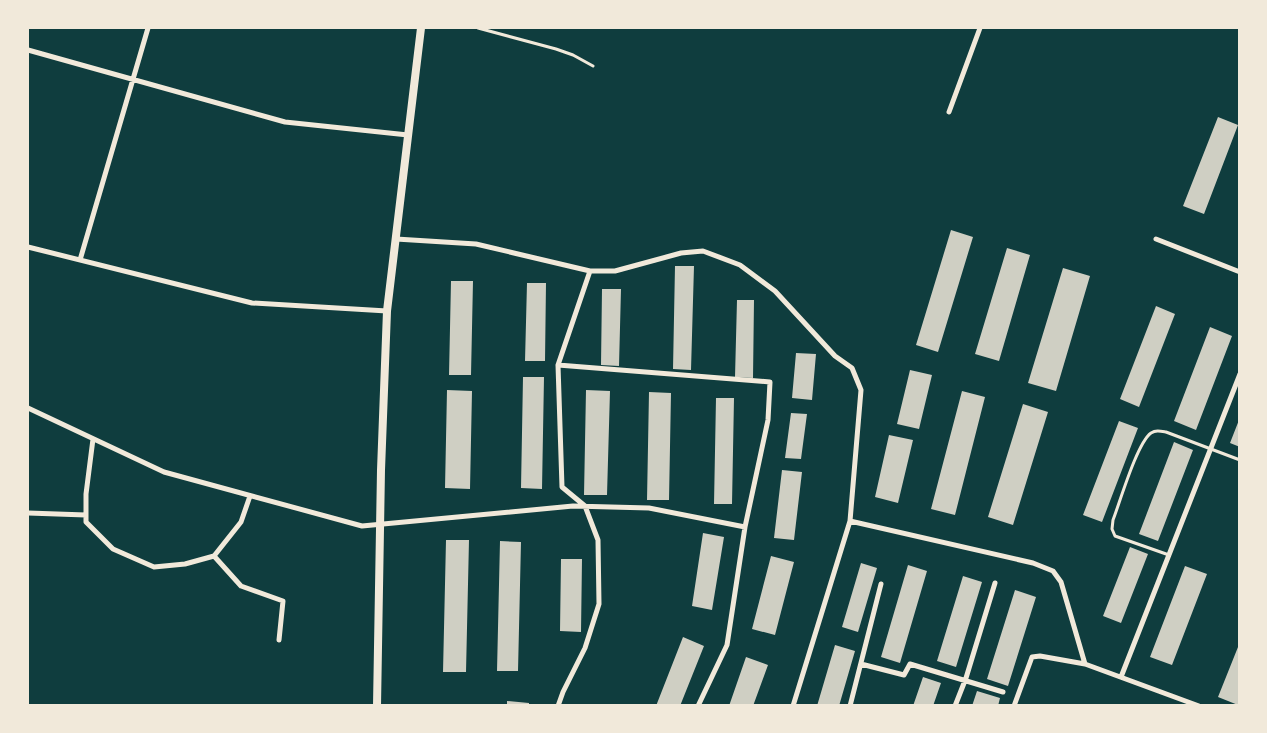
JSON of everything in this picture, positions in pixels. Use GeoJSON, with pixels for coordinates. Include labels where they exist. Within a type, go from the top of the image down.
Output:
{"type":"FeatureCollection","features":[{"type":"Feature","properties":{"kind":"street"},"geometry":{"type":"LineString","coordinates":[[80,260],[148,28]]}},
{"type":"Feature","properties":{"kind":"street"},"geometry":{"type":"LineString","coordinates":[[377,706],[381,470],[387,311],[421,28]]}},
{"type":"Feature","properties":{"kind":"street"},"geometry":{"type":"LineString","coordinates":[[949,112],[980,28]]}},
{"type":"Feature","properties":{"kind":"street"},"geometry":{"type":"LineString","coordinates":[[28,50],[284,122],[408,135]]}},
{"type":"Feature","properties":{"kind":"street"},"geometry":{"type":"LineString","coordinates":[[396,239],[476,244],[590,271],[615,271],[681,253],[703,251],[740,265],[775,291],[835,356],[852,368],[861,390],[850,521],[793,706]]}},
{"type":"Feature","properties":{"kind":"street"},"geometry":{"type":"LineString","coordinates":[[1156,239],[1240,272]]}},
{"type":"Feature","properties":{"kind":"street"},"geometry":{"type":"LineString","coordinates":[[28,248],[252,303],[387,311]]}},
{"type":"Feature","properties":{"kind":"street"},"geometry":{"type":"LineString","coordinates":[[558,706],[562,692],[585,648],[599,604],[598,540],[585,506],[562,486],[558,365],[590,271]]}},
{"type":"Feature","properties":{"kind":"street"},"geometry":{"type":"LineString","coordinates":[[558,365],[770,382],[768,420],[745,527],[727,646],[698,706]]}},
{"type":"Feature","properties":{"kind":"street"},"geometry":{"type":"LineString","coordinates":[[1121,677],[1240,374]]}},
{"type":"Feature","properties":{"kind":"street"},"geometry":{"type":"LineString","coordinates":[[28,408],[164,472],[362,526],[585,506],[649,508],[745,527]]}},
{"type":"Feature","properties":{"kind":"street"},"geometry":{"type":"LineString","coordinates":[[93,439],[86,494],[86,522],[113,549],[154,567],[185,564],[214,556],[241,522],[250,496]]}},
{"type":"Feature","properties":{"kind":"street"},"geometry":{"type":"LineString","coordinates":[[28,513],[86,515]]}},
{"type":"Feature","properties":{"kind":"street"},"geometry":{"type":"LineString","coordinates":[[850,521],[1033,563],[1052,571],[1061,582],[1085,664]]}},
{"type":"Feature","properties":{"kind":"street"},"geometry":{"type":"LineString","coordinates":[[214,556],[242,586],[284,601],[279,640]]}},
{"type":"Feature","properties":{"kind":"street"},"geometry":{"type":"LineString","coordinates":[[955,706],[965,681],[995,582]]}},
{"type":"Feature","properties":{"kind":"street"},"geometry":{"type":"LineString","coordinates":[[850,706],[881,584]]}},
{"type":"Feature","properties":{"kind":"street"},"geometry":{"type":"LineString","coordinates":[[1014,706],[1032,658],[1040,656],[1085,664],[1199,706]]}},
{"type":"Feature","properties":{"kind":"street"},"geometry":{"type":"LineString","coordinates":[[861,664],[904,675],[910,664],[1003,692]]}},
{"type":"Feature","properties":{"kind":"lane"},"geometry":{"type":"LineString","coordinates":[[478,28],[556,49],[573,55],[593,66]]}},
{"type":"Feature","properties":{"kind":"lane"},"geometry":{"type":"LineString","coordinates":[[1169,555],[1115,536],[1112,529],[1113,520],[1140,448],[1148,435],[1155,431],[1166,432],[1240,460]]}},
{"type":"Feature","properties":{"kind":"building"},"geometry":{"type":"Polygon","coordinates":[[[1218,117],[1238,125],[1204,214],[1183,206],[1218,117]]]}},
{"type":"Feature","properties":{"kind":"building"},"geometry":{"type":"Polygon","coordinates":[[[951,230],[973,237],[938,352],[916,345],[951,230]]]}},
{"type":"Feature","properties":{"kind":"building"},"geometry":{"type":"Polygon","coordinates":[[[1007,248],[1030,255],[999,361],[975,354],[1007,248]]]}},
{"type":"Feature","properties":{"kind":"building"},"geometry":{"type":"Polygon","coordinates":[[[675,266],[694,266],[691,370],[673,369],[675,266]]]}},
{"type":"Feature","properties":{"kind":"building"},"geometry":{"type":"Polygon","coordinates":[[[1063,268],[1090,276],[1056,391],[1028,383],[1063,268]]]}},
{"type":"Feature","properties":{"kind":"building"},"geometry":{"type":"Polygon","coordinates":[[[451,281],[473,281],[471,375],[449,375],[451,281]]]}},
{"type":"Feature","properties":{"kind":"building"},"geometry":{"type":"Polygon","coordinates":[[[527,283],[546,283],[545,361],[525,361],[527,283]]]}},
{"type":"Feature","properties":{"kind":"building"},"geometry":{"type":"Polygon","coordinates":[[[602,289],[621,289],[619,366],[601,365],[602,289]]]}},
{"type":"Feature","properties":{"kind":"building"},"geometry":{"type":"Polygon","coordinates":[[[737,300],[754,300],[753,378],[735,377],[737,300]]]}},
{"type":"Feature","properties":{"kind":"building"},"geometry":{"type":"Polygon","coordinates":[[[1156,306],[1175,314],[1139,407],[1120,399],[1156,306]]]}},
{"type":"Feature","properties":{"kind":"building"},"geometry":{"type":"Polygon","coordinates":[[[1210,327],[1232,336],[1196,430],[1174,421],[1210,327]]]}},
{"type":"Feature","properties":{"kind":"building"},"geometry":{"type":"Polygon","coordinates":[[[796,353],[816,354],[812,400],[792,398],[796,353]]]}},
{"type":"Feature","properties":{"kind":"building"},"geometry":{"type":"Polygon","coordinates":[[[910,370],[932,375],[919,429],[897,424],[910,370]]]}},
{"type":"Feature","properties":{"kind":"building"},"geometry":{"type":"Polygon","coordinates":[[[523,377],[544,377],[542,489],[521,488],[523,377]]]}},
{"type":"Feature","properties":{"kind":"building"},"geometry":{"type":"Polygon","coordinates":[[[447,390],[472,391],[470,489],[445,488],[447,390]]]}},
{"type":"Feature","properties":{"kind":"building"},"geometry":{"type":"Polygon","coordinates":[[[586,390],[610,391],[607,495],[584,495],[586,390]]]}},
{"type":"Feature","properties":{"kind":"building"},"geometry":{"type":"Polygon","coordinates":[[[962,391],[985,397],[955,515],[931,509],[962,391]]]}},
{"type":"Feature","properties":{"kind":"building"},"geometry":{"type":"Polygon","coordinates":[[[649,392],[671,393],[669,500],[647,500],[649,392]]]}},
{"type":"Feature","properties":{"kind":"building"},"geometry":{"type":"Polygon","coordinates":[[[716,398],[734,398],[732,504],[714,504],[716,398]]]}},
{"type":"Feature","properties":{"kind":"building"},"geometry":{"type":"Polygon","coordinates":[[[1023,404],[1048,412],[1013,525],[988,517],[1023,404]]]}},
{"type":"Feature","properties":{"kind":"building"},"geometry":{"type":"Polygon","coordinates":[[[791,413],[807,414],[801,459],[785,458],[791,413]]]}},
{"type":"Feature","properties":{"kind":"building"},"geometry":{"type":"Polygon","coordinates":[[[1240,420],[1240,447],[1230,443],[1240,420]]]}},
{"type":"Feature","properties":{"kind":"building"},"geometry":{"type":"Polygon","coordinates":[[[1119,421],[1138,428],[1102,522],[1083,515],[1119,421]]]}},
{"type":"Feature","properties":{"kind":"building"},"geometry":{"type":"Polygon","coordinates":[[[889,435],[913,440],[898,503],[875,497],[889,435]]]}},
{"type":"Feature","properties":{"kind":"building"},"geometry":{"type":"Polygon","coordinates":[[[1174,442],[1193,450],[1158,541],[1139,534],[1174,442]]]}},
{"type":"Feature","properties":{"kind":"building"},"geometry":{"type":"Polygon","coordinates":[[[782,470],[802,472],[794,540],[774,538],[782,470]]]}},
{"type":"Feature","properties":{"kind":"building"},"geometry":{"type":"Polygon","coordinates":[[[703,533],[724,537],[712,610],[692,606],[703,533]]]}},
{"type":"Feature","properties":{"kind":"building"},"geometry":{"type":"Polygon","coordinates":[[[446,540],[469,540],[466,672],[443,672],[446,540]]]}},
{"type":"Feature","properties":{"kind":"building"},"geometry":{"type":"Polygon","coordinates":[[[500,541],[521,542],[518,671],[497,671],[500,541]]]}},
{"type":"Feature","properties":{"kind":"building"},"geometry":{"type":"Polygon","coordinates":[[[1130,547],[1148,554],[1121,623],[1103,616],[1130,547]]]}},
{"type":"Feature","properties":{"kind":"building"},"geometry":{"type":"Polygon","coordinates":[[[771,556],[794,562],[775,635],[752,629],[771,556]]]}},
{"type":"Feature","properties":{"kind":"building"},"geometry":{"type":"Polygon","coordinates":[[[561,559],[582,559],[581,632],[560,631],[561,559]]]}},
{"type":"Feature","properties":{"kind":"building"},"geometry":{"type":"Polygon","coordinates":[[[861,563],[877,568],[858,632],[842,627],[861,563]]]}},
{"type":"Feature","properties":{"kind":"building"},"geometry":{"type":"Polygon","coordinates":[[[908,565],[927,571],[900,663],[881,657],[908,565]]]}},
{"type":"Feature","properties":{"kind":"building"},"geometry":{"type":"Polygon","coordinates":[[[1185,566],[1207,574],[1172,665],[1150,657],[1185,566]]]}},
{"type":"Feature","properties":{"kind":"building"},"geometry":{"type":"Polygon","coordinates":[[[963,576],[982,582],[956,667],[937,661],[963,576]]]}},
{"type":"Feature","properties":{"kind":"building"},"geometry":{"type":"Polygon","coordinates":[[[1015,590],[1036,597],[1008,686],[987,679],[1015,590]]]}},
{"type":"Feature","properties":{"kind":"building"},"geometry":{"type":"Polygon","coordinates":[[[683,637],[704,646],[680,706],[656,706],[683,637]]]}},
{"type":"Feature","properties":{"kind":"building"},"geometry":{"type":"Polygon","coordinates":[[[1240,642],[1240,700],[1238,705],[1218,697],[1240,642]]]}},
{"type":"Feature","properties":{"kind":"building"},"geometry":{"type":"Polygon","coordinates":[[[835,645],[855,651],[839,706],[817,706],[835,645]]]}},
{"type":"Feature","properties":{"kind":"building"},"geometry":{"type":"Polygon","coordinates":[[[746,657],[768,665],[753,706],[729,706],[746,657]]]}},
{"type":"Feature","properties":{"kind":"building"},"geometry":{"type":"Polygon","coordinates":[[[923,677],[941,683],[933,706],[913,706],[923,677]]]}},
{"type":"Feature","properties":{"kind":"building"},"geometry":{"type":"Polygon","coordinates":[[[977,691],[1000,698],[998,706],[972,706],[977,691]]]}},
{"type":"Feature","properties":{"kind":"building"},"geometry":{"type":"Polygon","coordinates":[[[507,701],[529,703],[529,706],[507,706],[507,701]]]}}]}
